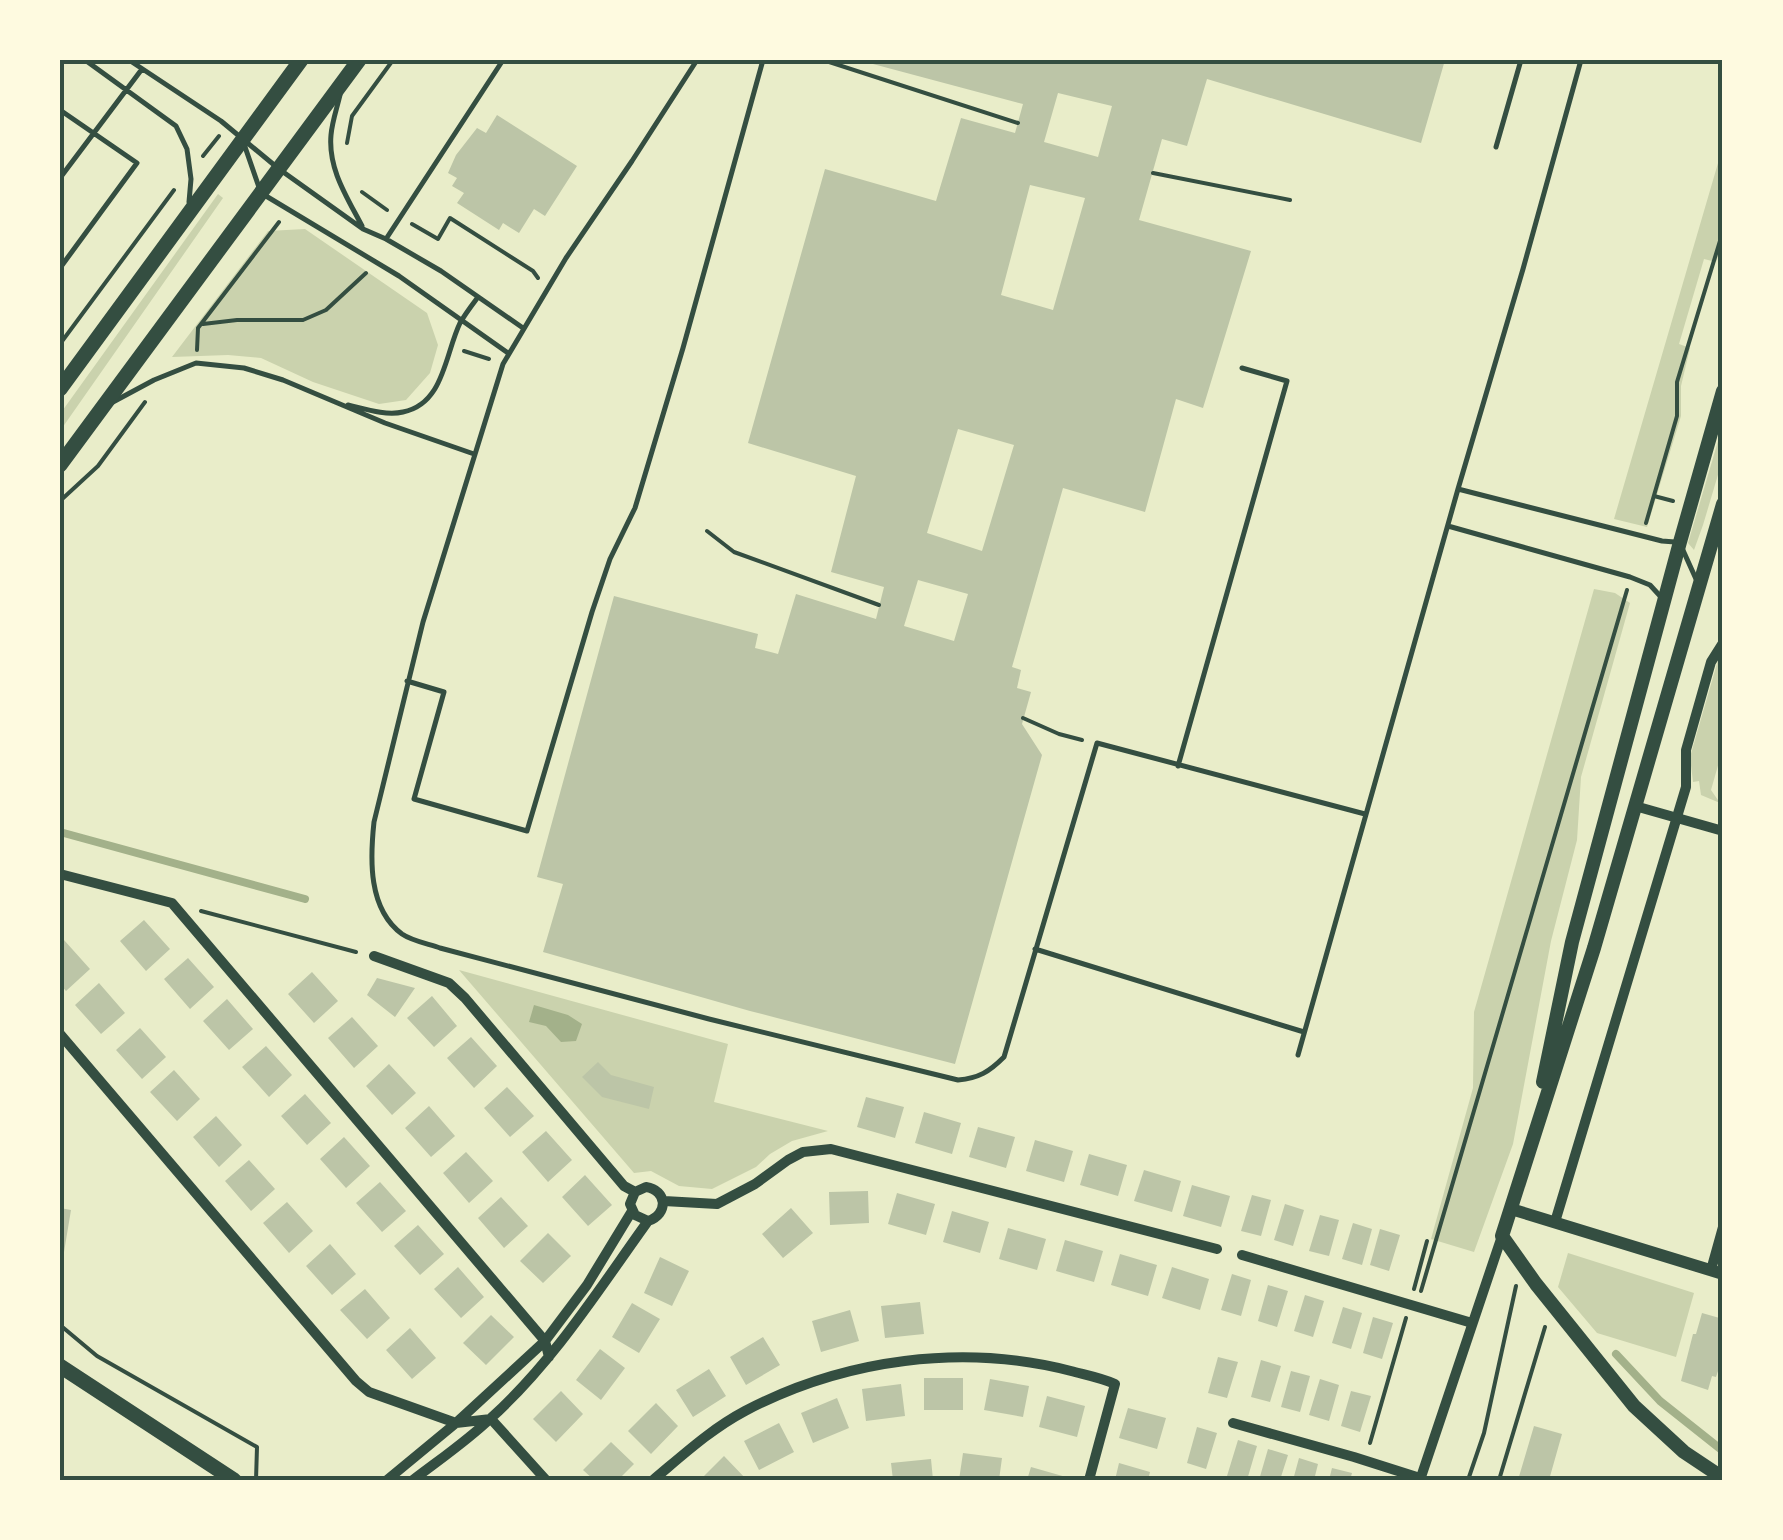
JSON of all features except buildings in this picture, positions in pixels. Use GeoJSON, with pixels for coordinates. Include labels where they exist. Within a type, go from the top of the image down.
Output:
{"type":"FeatureCollection","features":[{"type":"Feature","properties":{"kind":"main road"},"geometry":{"type":"LineString","coordinates":[[60,389],[302,60]]}},
{"type":"Feature","properties":{"kind":"main road"},"geometry":{"type":"LineString","coordinates":[[60,465],[359,60]]}},
{"type":"Feature","properties":{"kind":"main road"},"geometry":{"type":"LineString","coordinates":[[1528,1155],[1572,942],[1723,391]]}},
{"type":"Feature","properties":{"kind":"main road"},"geometry":{"type":"LineString","coordinates":[[1723,504],[1594,948],[1502,1236],[1634,1406],[1684,1452],[1723,1478]]}},
{"type":"Feature","properties":{"kind":"main road"},"geometry":{"type":"LineString","coordinates":[[60,1366],[234,1480]]}},
{"type":"Feature","properties":{"kind":"street"},"geometry":{"type":"LineString","coordinates":[[1554,1222],[1686,787],[1686,750],[1711,662],[1723,643]]}},
{"type":"Feature","properties":{"kind":"street"},"geometry":{"type":"LineString","coordinates":[[1635,806],[1723,831]]}},
{"type":"Feature","properties":{"kind":"street"},"geometry":{"type":"LineString","coordinates":[[60,874],[172,903],[545,1341],[548,1358]]}},
{"type":"Feature","properties":{"kind":"street"},"geometry":{"type":"LineString","coordinates":[[374,956],[449,983],[624,1186],[635,1192]]}},
{"type":"Feature","properties":{"kind":"street"},"geometry":{"type":"LineString","coordinates":[[60,1034],[356,1381],[369,1392],[456,1422],[491,1418]]}},
{"type":"Feature","properties":{"kind":"street"},"geometry":{"type":"LineString","coordinates":[[664,1201],[716,1204],[804,1152],[831,1149],[1216,1248]]}},
{"type":"Feature","properties":{"kind":"street"},"geometry":{"type":"LineString","coordinates":[[413,1480],[491,1418],[548,1358],[596,1297],[648,1220],[660,1215],[664,1201],[652,1187],[640,1188],[630,1204],[639,1218],[648,1220]]}},
{"type":"Feature","properties":{"kind":"street"},"geometry":{"type":"LineString","coordinates":[[1511,1209],[1717,1272],[1723,1227]]}},
{"type":"Feature","properties":{"kind":"street"},"geometry":{"type":"LineString","coordinates":[[388,1480],[545,1341],[587,1285],[632,1211]]}},
{"type":"Feature","properties":{"kind":"street"},"geometry":{"type":"LineString","coordinates":[[1233,1423],[1420,1479],[1502,1236]]}},
{"type":"Feature","properties":{"kind":"street"},"geometry":{"type":"LineString","coordinates":[[1242,1254],[1472,1323]]}},
{"type":"Feature","properties":{"kind":"street"},"geometry":{"type":"LineString","coordinates":[[654,1480],[742,1412],[792,1389],[887,1362],[964,1358],[1032,1361],[1116,1384],[1089,1480]]}},
{"type":"Feature","properties":{"kind":"street"},"geometry":{"type":"LineString","coordinates":[[491,1418],[546,1480]]}},
{"type":"Feature","properties":{"kind":"lane"},"geometry":{"type":"LineString","coordinates":[[85,60],[176,126],[187,149],[190,169],[188,214]]}},
{"type":"Feature","properties":{"kind":"lane"},"geometry":{"type":"LineString","coordinates":[[129,60],[226,126],[364,229],[478,296],[523,328]]}},
{"type":"Feature","properties":{"kind":"lane"},"geometry":{"type":"LineString","coordinates":[[386,239],[503,60]]}},
{"type":"Feature","properties":{"kind":"lane"},"geometry":{"type":"LineString","coordinates":[[697,60],[546,290],[503,364],[407,681],[374,822],[373,880],[381,910],[402,934],[440,948],[708,1019],[958,1080],[976,1078],[1004,1057],[1097,743],[1365,814]]}},
{"type":"Feature","properties":{"kind":"lane"},"geometry":{"type":"LineString","coordinates":[[407,681],[444,692],[414,799],[528,831],[592,612],[610,559],[635,508],[763,60]]}},
{"type":"Feature","properties":{"kind":"lane"},"geometry":{"type":"LineString","coordinates":[[1496,148],[1521,60]]}},
{"type":"Feature","properties":{"kind":"lane"},"geometry":{"type":"LineString","coordinates":[[1298,1054],[1581,60]]}},
{"type":"Feature","properties":{"kind":"lane"},"geometry":{"type":"LineString","coordinates":[[60,178],[142,69]]}},
{"type":"Feature","properties":{"kind":"lane"},"geometry":{"type":"LineString","coordinates":[[342,82],[331,136],[332,162],[364,229]]}},
{"type":"Feature","properties":{"kind":"lane"},"geometry":{"type":"LineString","coordinates":[[60,110],[136,163],[60,268]]}},
{"type":"Feature","properties":{"kind":"lane"},"geometry":{"type":"LineString","coordinates":[[243,140],[260,194],[399,276],[508,353]]}},
{"type":"Feature","properties":{"kind":"lane"},"geometry":{"type":"LineString","coordinates":[[331,401],[380,412],[404,412],[424,403],[438,386],[461,321],[478,296]]}},
{"type":"Feature","properties":{"kind":"lane"},"geometry":{"type":"LineString","coordinates":[[102,409],[154,380],[196,363],[244,368],[474,454]]}},
{"type":"Feature","properties":{"kind":"lane"},"geometry":{"type":"LineString","coordinates":[[1178,766],[1287,382],[1242,368]]}},
{"type":"Feature","properties":{"kind":"lane"},"geometry":{"type":"LineString","coordinates":[[1458,489],[1680,542],[1699,586]]}},
{"type":"Feature","properties":{"kind":"lane"},"geometry":{"type":"LineString","coordinates":[[1448,526],[1630,577],[1650,585],[1664,600]]}},
{"type":"Feature","properties":{"kind":"lane"},"geometry":{"type":"LineString","coordinates":[[1035,949],[1304,1032]]}},
{"type":"Feature","properties":{"kind":"path"},"geometry":{"type":"LineString","coordinates":[[332,162],[344,156],[352,116],[394,60]]}},
{"type":"Feature","properties":{"kind":"path"},"geometry":{"type":"LineString","coordinates":[[823,60],[1018,123]]}},
{"type":"Feature","properties":{"kind":"path"},"geometry":{"type":"LineString","coordinates":[[60,344],[129,248],[226,126]]}},
{"type":"Feature","properties":{"kind":"path"},"geometry":{"type":"LineString","coordinates":[[1152,173],[1290,200]]}},
{"type":"Feature","properties":{"kind":"path"},"geometry":{"type":"LineString","coordinates":[[356,187],[369,200],[438,239],[450,218],[534,271],[546,290]]}},
{"type":"Feature","properties":{"kind":"path"},"geometry":{"type":"LineString","coordinates":[[196,363],[198,328],[288,210]]}},
{"type":"Feature","properties":{"kind":"path"},"geometry":{"type":"LineString","coordinates":[[1642,536],[1677,416],[1678,382],[1723,231]]}},
{"type":"Feature","properties":{"kind":"path"},"geometry":{"type":"LineString","coordinates":[[201,324],[304,320],[326,310],[377,263]]}},
{"type":"Feature","properties":{"kind":"path"},"geometry":{"type":"LineString","coordinates":[[452,344],[503,364]]}},
{"type":"Feature","properties":{"kind":"path"},"geometry":{"type":"LineString","coordinates":[[60,501],[98,466],[151,393]]}},
{"type":"Feature","properties":{"kind":"path"},"geometry":{"type":"LineString","coordinates":[[707,531],[734,552],[879,604]]}},
{"type":"Feature","properties":{"kind":"path"},"geometry":{"type":"LineString","coordinates":[[1365,1460],[1630,577]]}},
{"type":"Feature","properties":{"kind":"path"},"geometry":{"type":"LineString","coordinates":[[1023,718],[1059,734],[1097,743]]}},
{"type":"Feature","properties":{"kind":"path"},"geometry":{"type":"LineString","coordinates":[[172,903],[374,956]]}},
{"type":"Feature","properties":{"kind":"path"},"geometry":{"type":"LineString","coordinates":[[1414,1304],[1427,1241]]}},
{"type":"Feature","properties":{"kind":"path"},"geometry":{"type":"LineString","coordinates":[[1499,1480],[1552,1304]]}},
{"type":"Feature","properties":{"kind":"path"},"geometry":{"type":"LineString","coordinates":[[60,1325],[96,1356],[257,1446],[256,1480]]}},
{"type":"Feature","properties":{"kind":"shaded area"},"geometry":{"type":"Polygon","coordinates":[[[1723,146],[1723,241],[1716,262],[1704,259],[1679,344],[1690,348],[1681,386],[1681,416],[1647,527],[1614,519],[1723,146]]]}},
{"type":"Feature","properties":{"kind":"shaded area"},"geometry":{"type":"Polygon","coordinates":[[[218,194],[223,198],[60,431],[60,414],[218,194]]]}},
{"type":"Feature","properties":{"kind":"shaded area"},"geometry":{"type":"Polygon","coordinates":[[[305,229],[427,313],[438,345],[430,373],[406,400],[379,404],[313,382],[261,358],[172,357],[268,231],[305,229]]]}},
{"type":"Feature","properties":{"kind":"shaded area"},"geometry":{"type":"Polygon","coordinates":[[[1723,424],[1723,458],[1694,550],[1688,543],[1723,424]]]}},
{"type":"Feature","properties":{"kind":"shaded area"},"geometry":{"type":"Polygon","coordinates":[[[1594,589],[1615,593],[1630,603],[1581,777],[1577,840],[1551,941],[1513,1144],[1474,1252],[1431,1239],[1473,1088],[1474,1012],[1594,589]]]}},
{"type":"Feature","properties":{"kind":"shaded area"},"geometry":{"type":"Polygon","coordinates":[[[1723,652],[1723,748],[1711,790],[1720,803],[1701,795],[1699,781],[1693,782],[1690,757],[1723,652]]]}},
{"type":"Feature","properties":{"kind":"shaded area"},"geometry":{"type":"Polygon","coordinates":[[[459,970],[728,1044],[714,1102],[828,1131],[792,1141],[756,1167],[712,1189],[679,1186],[651,1171],[634,1173],[459,970]]]}},
{"type":"Feature","properties":{"kind":"shaded area"},"geometry":{"type":"Polygon","coordinates":[[[534,1005],[568,1015],[582,1024],[576,1041],[561,1042],[546,1026],[529,1022],[534,1005]]]}},
{"type":"Feature","properties":{"kind":"shaded area"},"geometry":{"type":"Polygon","coordinates":[[[1568,1253],[1694,1293],[1676,1357],[1597,1333],[1558,1287],[1568,1253]]]}},
{"type":"Feature","properties":{"kind":"waterway"},"geometry":{"type":"LineString","coordinates":[[60,832],[305,899]]}},
{"type":"Feature","properties":{"kind":"waterway"},"geometry":{"type":"LineString","coordinates":[[1616,1354],[1660,1401],[1723,1451]]}}]}
